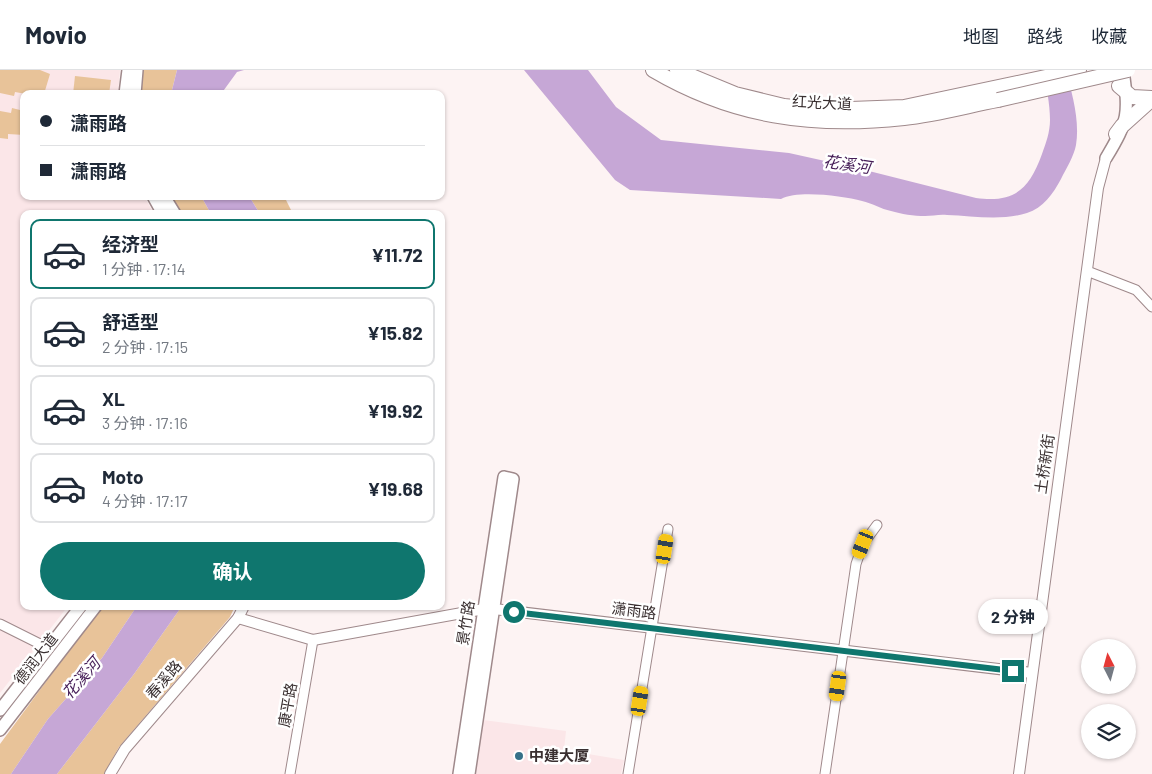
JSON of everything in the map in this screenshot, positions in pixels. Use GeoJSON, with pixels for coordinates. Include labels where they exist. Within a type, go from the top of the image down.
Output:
{"type":"FeatureCollection","features":[{"type":"Feature","properties":{"kind":"main road"},"geometry":{"type":"LineString","coordinates":[[126,90],[128,70]]}},
{"type":"Feature","properties":{"kind":"main road"},"geometry":{"type":"LineString","coordinates":[[135,90],[137,70]]}},
{"type":"Feature","properties":{"kind":"main road","name":"红光大道"},"geometry":{"type":"LineString","coordinates":[[653,70],[674,82],[732,106],[779,117],[823,122],[862,122],[906,118],[997,94]]}},
{"type":"Feature","properties":{"kind":"main road","name":"红光大道"},"geometry":{"type":"LineString","coordinates":[[677,70],[735,94],[784,106],[824,110],[904,107],[997,94]]}},
{"type":"Feature","properties":{"kind":"main road"},"geometry":{"type":"LineString","coordinates":[[997,94],[1079,70]]}},
{"type":"Feature","properties":{"kind":"main road"},"geometry":{"type":"LineString","coordinates":[[997,94],[1123,78]]}},
{"type":"Feature","properties":{"kind":"main road"},"geometry":{"type":"LineString","coordinates":[[1123,78],[1133,92],[1152,92]]}},
{"type":"Feature","properties":{"kind":"main road"},"geometry":{"type":"LineString","coordinates":[[1123,78],[1134,98],[1152,98]]}},
{"type":"Feature","properties":{"kind":"main road","name":"土桥新街"},"geometry":{"type":"LineString","coordinates":[[1106,158],[1120,131],[1123,78]]}},
{"type":"Feature","properties":{"kind":"main road"},"geometry":{"type":"LineString","coordinates":[[1120,131],[1152,98]]}},
{"type":"Feature","properties":{"kind":"main road"},"geometry":{"type":"LineString","coordinates":[[1120,131],[1152,105]]}},
{"type":"Feature","properties":{"kind":"main road","name":"景竹路"},"geometry":{"type":"LineString","coordinates":[[469,774],[489,609],[508,478]]}},
{"type":"Feature","properties":{"kind":"main road","name":"景竹路"},"geometry":{"type":"LineString","coordinates":[[459,774],[489,609]]}},
{"type":"Feature","properties":{"kind":"main road","name":"德润大道"},"geometry":{"type":"LineString","coordinates":[[0,710],[77,610]]}},
{"type":"Feature","properties":{"kind":"main road","name":"德润大道"},"geometry":{"type":"LineString","coordinates":[[0,730],[93,610]]}},
{"type":"Feature","properties":{"kind":"street","name":"土桥新街"},"geometry":{"type":"LineString","coordinates":[[1019,774],[1098,188],[1106,158]]}},
{"type":"Feature","properties":{"kind":"street"},"geometry":{"type":"LineString","coordinates":[[1087,270],[1136,290],[1152,307]]}},
{"type":"Feature","properties":{"kind":"street"},"geometry":{"type":"LineString","coordinates":[[825,774],[856,564],[863,544],[877,525]]}},
{"type":"Feature","properties":{"kind":"street"},"geometry":{"type":"LineString","coordinates":[[628,774],[668,530]]}},
{"type":"Feature","properties":{"kind":"street","name":"潇雨路"},"geometry":{"type":"LineString","coordinates":[[238,618],[313,640],[489,609],[1032,673]]}},
{"type":"Feature","properties":{"kind":"street","name":"春溪路"},"geometry":{"type":"LineString","coordinates":[[110,774],[124,749],[238,618],[242,610]]}},
{"type":"Feature","properties":{"kind":"street"},"geometry":{"type":"LineString","coordinates":[[0,624],[48,648]]}},
{"type":"Feature","properties":{"kind":"street","name":"康平路"},"geometry":{"type":"LineString","coordinates":[[290,774],[313,640]]}},
{"type":"Feature","properties":{"kind":"shaded area"},"geometry":{"type":"Polygon","coordinates":[[[0,70],[120,70],[118,90],[20,90],[20,200],[146,200],[152,210],[20,210],[20,610],[65,610],[0,693],[0,70]]]}},
{"type":"Feature","properties":{"kind":"shaded area"},"geometry":{"type":"Polygon","coordinates":[[[0,70],[40,70],[50,74],[45,90],[20,90],[20,93],[15,92],[14,96],[0,93],[0,70]]]}},
{"type":"Feature","properties":{"kind":"shaded area"},"geometry":{"type":"Polygon","coordinates":[[[142,70],[177,70],[172,90],[140,90],[142,70]]]}},
{"type":"Feature","properties":{"kind":"shaded area"},"geometry":{"type":"Polygon","coordinates":[[[177,70],[244,70],[237,72],[224,90],[172,90],[177,70]]]}},
{"type":"Feature","properties":{"kind":"shaded area"},"geometry":{"type":"Polygon","coordinates":[[[524,70],[588,70],[616,107],[661,140],[789,153],[976,198],[989,199],[1010,196],[1032,177],[1042,154],[1049,129],[1049,107],[1044,70],[1066,70],[1076,117],[1076,145],[1072,158],[1061,179],[1047,200],[1033,211],[1008,217],[912,215],[887,210],[854,199],[809,194],[789,196],[781,199],[630,190],[615,180],[524,70]]]}},
{"type":"Feature","properties":{"kind":"shaded area"},"geometry":{"type":"Polygon","coordinates":[[[75,76],[111,80],[110,90],[73,90],[75,76]]]}},
{"type":"Feature","properties":{"kind":"shaded area"},"geometry":{"type":"Polygon","coordinates":[[[12,108],[20,110],[20,135],[8,134],[8,139],[0,138],[0,111],[11,113],[12,108]]]}},
{"type":"Feature","properties":{"kind":"shaded area"},"geometry":{"type":"Polygon","coordinates":[[[171,200],[203,200],[209,210],[178,210],[171,200]]]}},
{"type":"Feature","properties":{"kind":"shaded area"},"geometry":{"type":"Polygon","coordinates":[[[203,200],[251,200],[258,210],[209,210],[203,200]]]}},
{"type":"Feature","properties":{"kind":"shaded area"},"geometry":{"type":"Polygon","coordinates":[[[251,200],[286,200],[291,210],[258,210],[251,200]]]}},
{"type":"Feature","properties":{"kind":"shaded area"},"geometry":{"type":"Polygon","coordinates":[[[99,610],[134,610],[102,658],[48,719],[11,774],[0,774],[0,744],[99,610]]]}},
{"type":"Feature","properties":{"kind":"shaded area"},"geometry":{"type":"Polygon","coordinates":[[[134,610],[179,610],[134,674],[57,774],[11,774],[48,719],[102,658],[134,610]]]}},
{"type":"Feature","properties":{"kind":"shaded area"},"geometry":{"type":"Polygon","coordinates":[[[179,610],[233,610],[230,617],[119,747],[104,774],[57,774],[134,674],[179,610]]]}},
{"type":"Feature","properties":{"kind":"shaded area"},"geometry":{"type":"Polygon","coordinates":[[[483,720],[566,731],[564,750],[624,760],[621,774],[475,774],[483,720]]]}},
{"type":"Feature","properties":{"kind":"place","name":"中建大厦"},"geometry":{"type":"Point","coordinates":[519,756]}},
{"type":"Feature","properties":{"kind":"route"},"geometry":{"type":"LineString","coordinates":[[514,612],[1013,671]]}},
{"type":"Feature","properties":{"kind":"water label","name":"花溪河"},"geometry":{"type":"Point","coordinates":[847,164]}},
{"type":"Feature","properties":{"kind":"water label","name":"花溪河"},"geometry":{"type":"Point","coordinates":[81,678]}}]}
